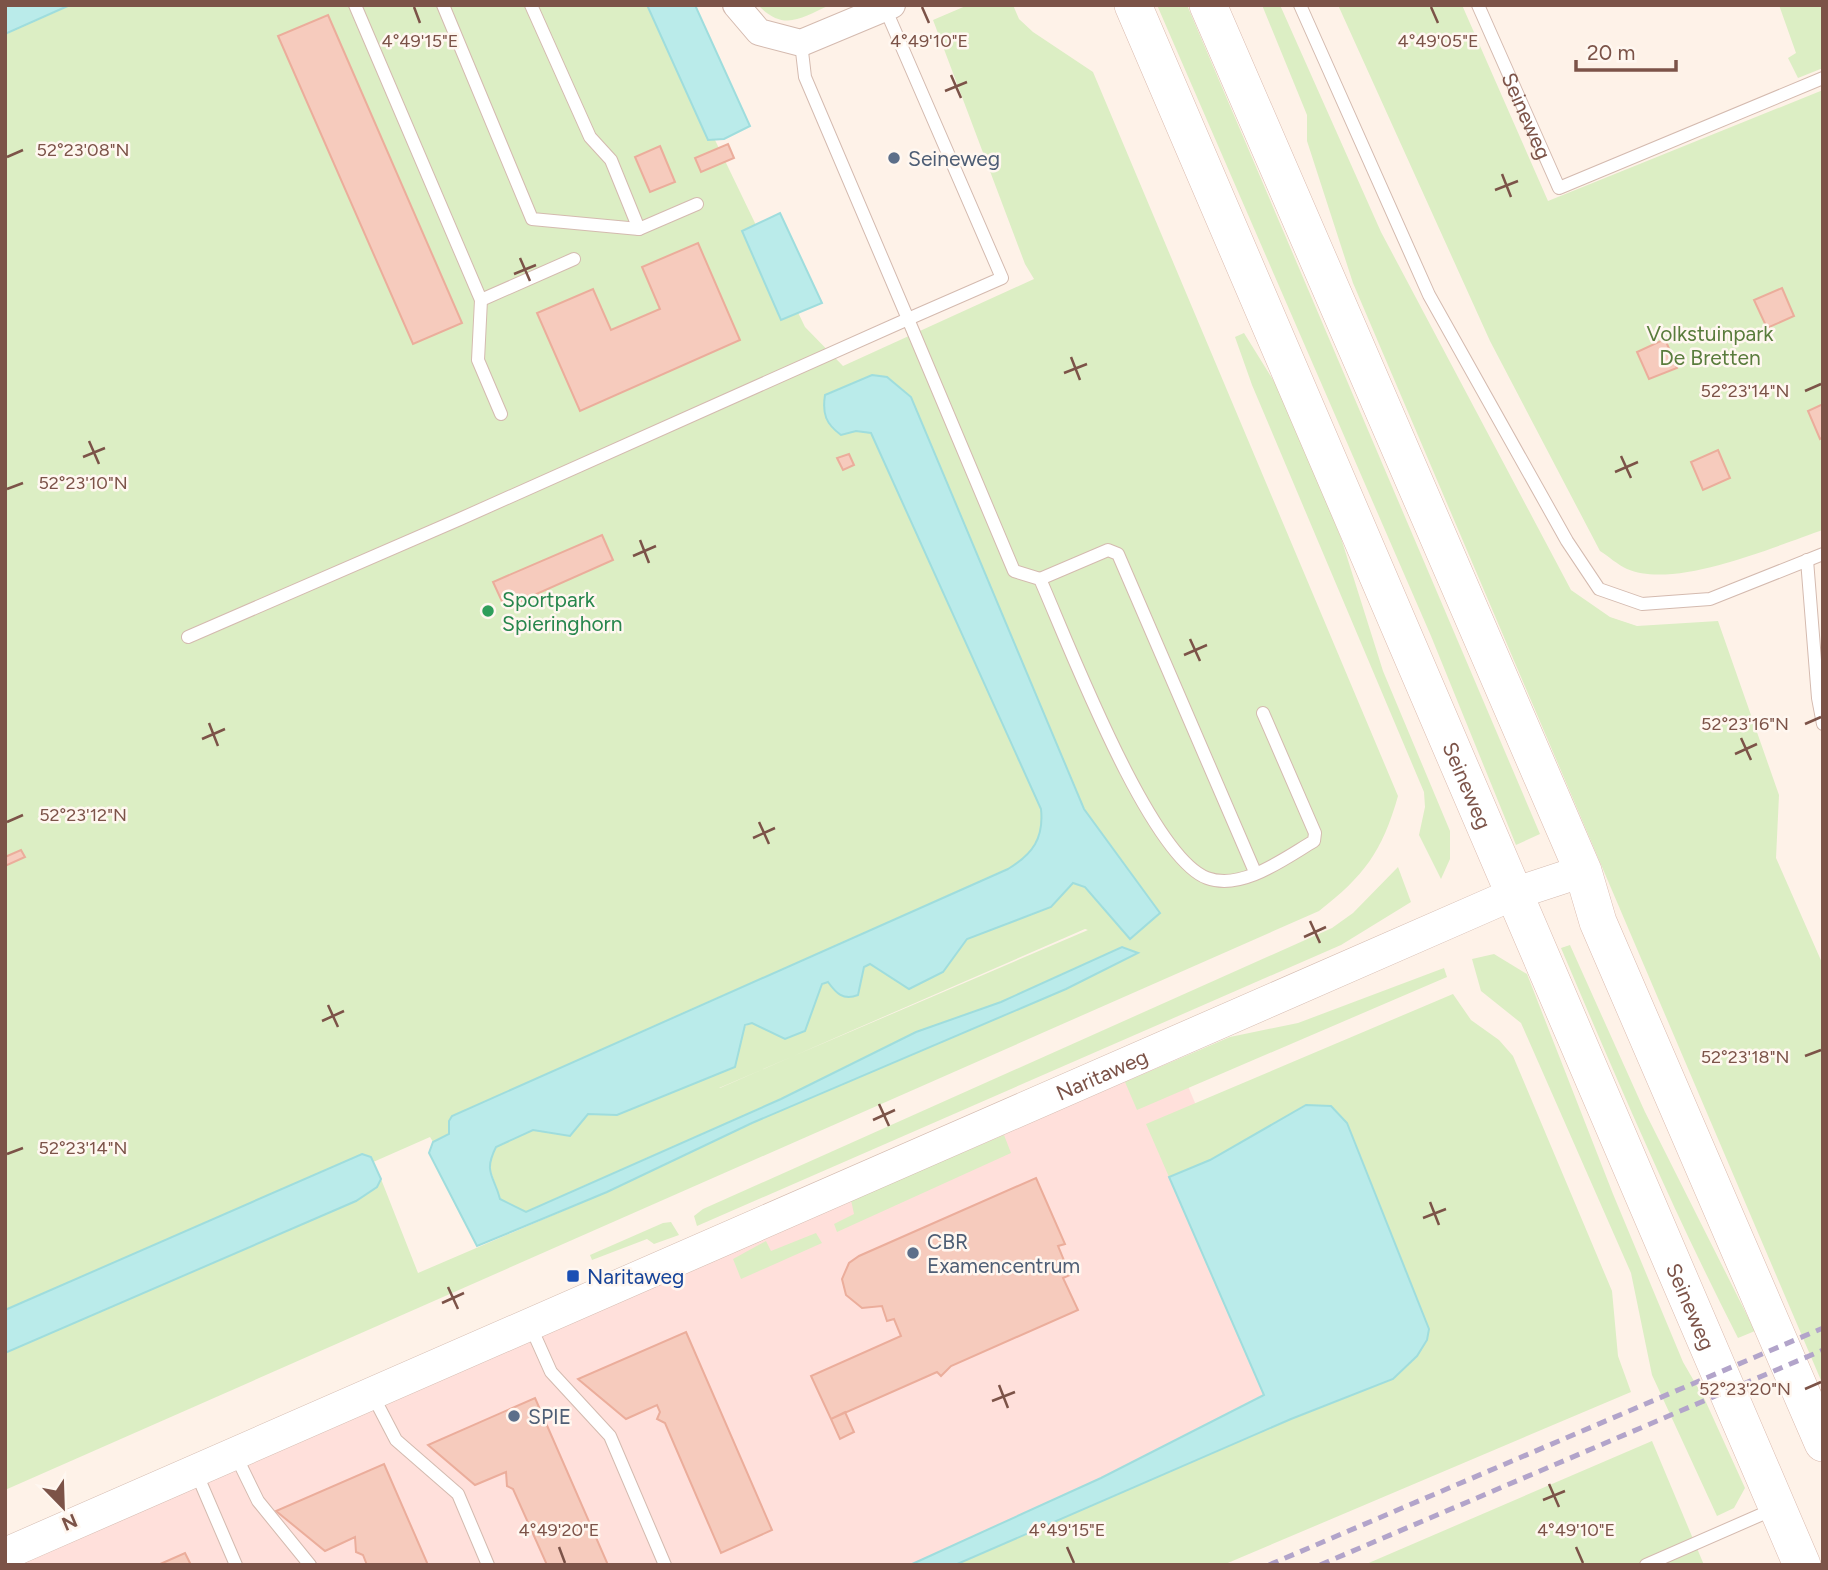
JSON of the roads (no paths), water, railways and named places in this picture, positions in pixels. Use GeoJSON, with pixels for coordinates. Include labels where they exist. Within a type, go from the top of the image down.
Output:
{"type":"FeatureCollection","features":[{"type":"Feature","properties":{"kind":"main road","name":"Seineweg"},"geometry":{"type":"LineString","coordinates":[[1133,5],[1802,1565]]}},
{"type":"Feature","properties":{"kind":"main road"},"geometry":{"type":"LineString","coordinates":[[1208,5],[1583,871],[1598,922],[1823,1443]]}},
{"type":"Feature","properties":{"kind":"street"},"geometry":{"type":"LineString","coordinates":[[736,5],[759,32],[801,43],[889,7]]}},
{"type":"Feature","properties":{"kind":"street","name":"Naritaweg"},"geometry":{"type":"LineString","coordinates":[[5,1554],[1516,893],[1583,871]]}},
{"type":"Feature","properties":{"kind":"lane"},"geometry":{"type":"LineString","coordinates":[[355,5],[481,300],[478,360],[501,414]]}},
{"type":"Feature","properties":{"kind":"lane"},"geometry":{"type":"LineString","coordinates":[[443,5],[532,219],[639,229],[697,204]]}},
{"type":"Feature","properties":{"kind":"lane"},"geometry":{"type":"LineString","coordinates":[[531,5],[590,137],[611,160],[639,229]]}},
{"type":"Feature","properties":{"kind":"lane"},"geometry":{"type":"LineString","coordinates":[[1300,5],[1429,295],[1567,541],[1599,589],[1642,604],[1710,599],[1823,554]]}},
{"type":"Feature","properties":{"kind":"lane","name":"Seineweg"},"geometry":{"type":"LineString","coordinates":[[1478,5],[1559,188],[1823,78]]}},
{"type":"Feature","properties":{"kind":"lane"},"geometry":{"type":"LineString","coordinates":[[188,636],[460,519],[1002,278],[889,7]]}},
{"type":"Feature","properties":{"kind":"lane"},"geometry":{"type":"LineString","coordinates":[[801,43],[805,77],[1014,571],[1040,579],[1108,550],[1118,554],[1255,872]]}},
{"type":"Feature","properties":{"kind":"lane"},"geometry":{"type":"LineString","coordinates":[[481,300],[574,259]]}},
{"type":"Feature","properties":{"kind":"lane"},"geometry":{"type":"LineString","coordinates":[[1807,560],[1818,698],[1823,724]]}},
{"type":"Feature","properties":{"kind":"lane"},"geometry":{"type":"LineString","coordinates":[[1040,579],[1128,779],[1176,851],[1206,878],[1232,882],[1314,841],[1315,833],[1263,713]]}},
{"type":"Feature","properties":{"kind":"lane"},"geometry":{"type":"LineString","coordinates":[[530,1325],[551,1372],[610,1436],[665,1565]]}},
{"type":"Feature","properties":{"kind":"lane"},"geometry":{"type":"LineString","coordinates":[[372,1393],[396,1440],[458,1494],[488,1565]]}},
{"type":"Feature","properties":{"kind":"lane"},"geometry":{"type":"LineString","coordinates":[[235,1453],[258,1501],[310,1565]]}},
{"type":"Feature","properties":{"kind":"lane"},"geometry":{"type":"LineString","coordinates":[[195,1471],[236,1565]]}},
{"type":"Feature","properties":{"kind":"lane"},"geometry":{"type":"LineString","coordinates":[[1646,1565],[1778,1508]]}},
{"type":"Feature","properties":{"kind":"water"},"geometry":{"type":"Polygon","coordinates":[[[5,5],[70,5],[5,34],[5,5]]]}},
{"type":"Feature","properties":{"kind":"water"},"geometry":{"type":"Polygon","coordinates":[[[647,5],[695,5],[750,126],[724,139],[708,140],[647,5]]]}},
{"type":"Feature","properties":{"kind":"water"},"geometry":{"type":"Polygon","coordinates":[[[780,213],[822,303],[781,320],[742,231],[780,213]]]}},
{"type":"Feature","properties":{"kind":"water"},"geometry":{"type":"Polygon","coordinates":[[[872,375],[887,377],[911,397],[1084,809],[1160,913],[1130,939],[1085,887],[1073,883],[1051,907],[967,939],[943,972],[909,989],[870,964],[864,967],[858,995],[844,996],[837,993],[828,982],[822,984],[805,1031],[785,1039],[752,1023],[745,1025],[735,1067],[617,1115],[588,1114],[570,1136],[533,1130],[496,1147],[490,1169],[500,1199],[526,1212],[781,1099],[916,1032],[1001,1002],[1122,947],[1138,953],[1066,989],[752,1123],[607,1192],[477,1246],[429,1153],[433,1142],[449,1134],[449,1121],[452,1116],[1008,869],[1035,844],[1041,828],[1041,809],[871,433],[856,431],[841,435],[826,418],[825,395],[872,375]]]}},
{"type":"Feature","properties":{"kind":"water"},"geometry":{"type":"Polygon","coordinates":[[[1306,1105],[1331,1106],[1347,1123],[1429,1329],[1427,1340],[1417,1356],[1393,1379],[1291,1419],[955,1565],[910,1565],[1101,1478],[1264,1395],[1169,1177],[1210,1160],[1306,1105]]]}},
{"type":"Feature","properties":{"kind":"water"},"geometry":{"type":"Polygon","coordinates":[[[362,1154],[371,1157],[381,1179],[377,1187],[356,1201],[5,1353],[5,1310],[362,1154]]]}},
{"type":"Feature","properties":{"kind":"railway"},"geometry":{"type":"LineString","coordinates":[[1269,1565],[1823,1328]]}},
{"type":"Feature","properties":{"kind":"railway"},"geometry":{"type":"LineString","coordinates":[[1320,1565],[1823,1350]]}},
{"type":"Feature","properties":{"kind":"place","name":"Seineweg"},"geometry":{"type":"Point","coordinates":[894,158]}},
{"type":"Feature","properties":{"kind":"place","name":"Sportpark Spieringhorn"},"geometry":{"type":"Point","coordinates":[488,611]}},
{"type":"Feature","properties":{"kind":"place","name":"CBR Examencentrum"},"geometry":{"type":"Point","coordinates":[913,1253]}},
{"type":"Feature","properties":{"kind":"place","name":"Naritaweg"},"geometry":{"type":"Point","coordinates":[573,1276]}},
{"type":"Feature","properties":{"kind":"place","name":"SPIE"},"geometry":{"type":"Point","coordinates":[514,1416]}},
{"type":"Feature","properties":{"kind":"park label","name":"Volkstuinpark De Bretten"},"geometry":{"type":"Point","coordinates":[1710,345]}}]}
